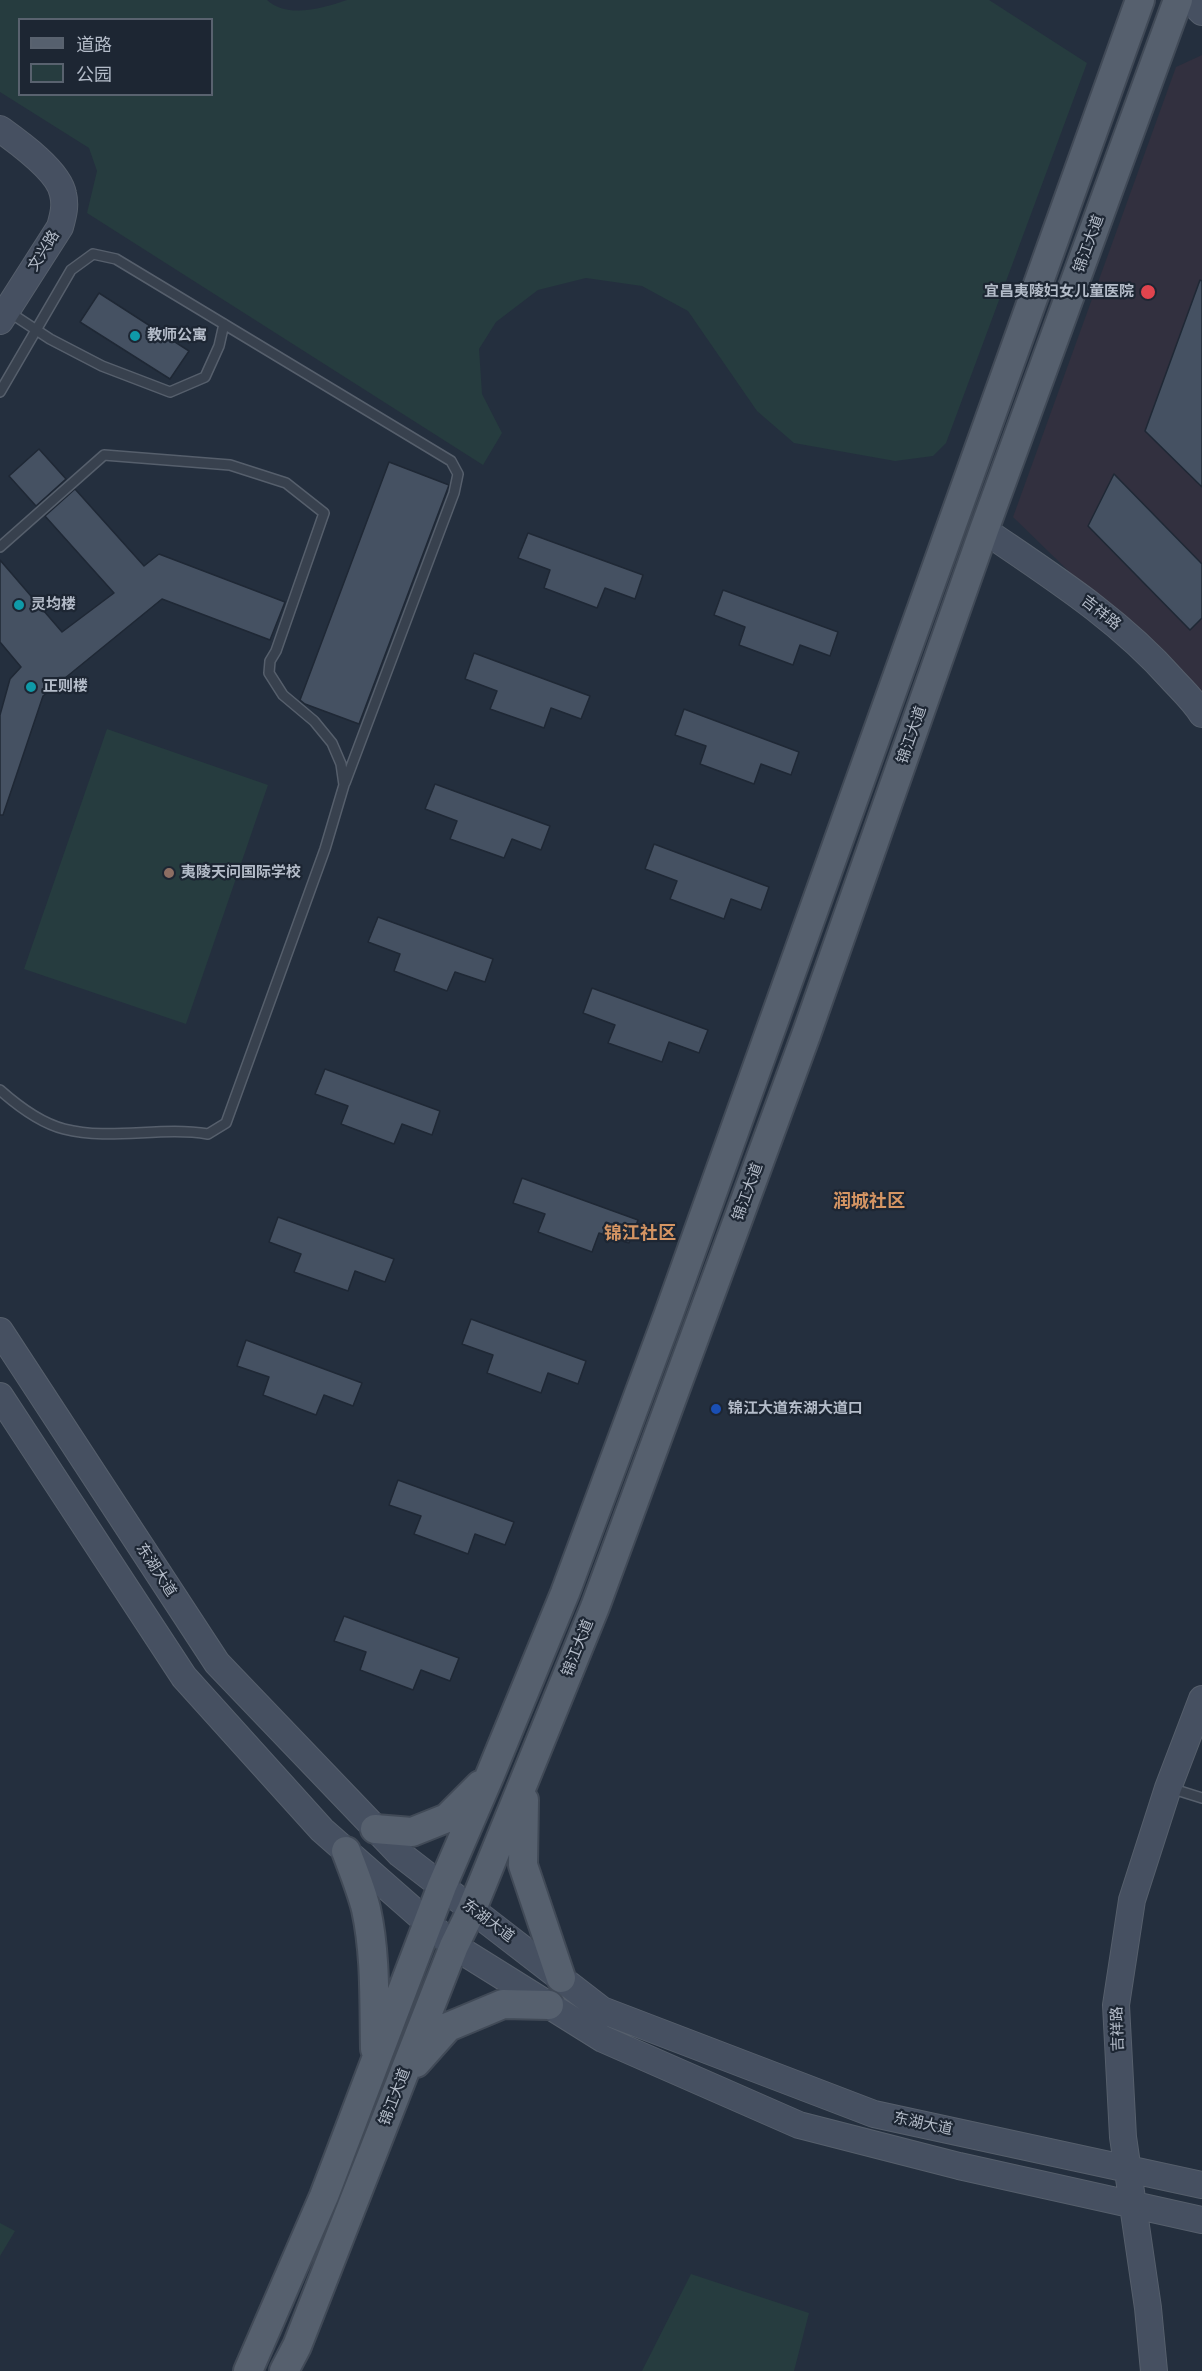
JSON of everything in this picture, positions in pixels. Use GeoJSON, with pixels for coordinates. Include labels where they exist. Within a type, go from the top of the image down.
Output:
{"type":"FeatureCollection","features":[{"type":"Feature","properties":{"kind":"main road","name":"锦江大道"},"geometry":{"type":"LineString","coordinates":[[248,2371],[324,2196],[442,1886],[565,1593],[668,1316],[1140,0]]}},
{"type":"Feature","properties":{"kind":"main road","name":"锦江大道"},"geometry":{"type":"LineString","coordinates":[[284,2371],[297,2346],[454,1946],[472,1909],[525,1782],[595,1607],[806,1035],[984,530],[1178,0]]}},
{"type":"Feature","properties":{"kind":"main road"},"geometry":{"type":"LineString","coordinates":[[1190,0],[1202,12]]}},
{"type":"Feature","properties":{"kind":"main road","name":"文兴路"},"geometry":{"type":"LineString","coordinates":[[0,129],[50,171],[63,192],[65,210],[60,227],[3,316]]}},
{"type":"Feature","properties":{"kind":"main road","name":"吉祥路"},"geometry":{"type":"LineString","coordinates":[[984,530],[1118,624],[1153,657],[1202,714]]}},
{"type":"Feature","properties":{"kind":"main road","name":"东湖大道"},"geometry":{"type":"LineString","coordinates":[[0,1331],[217,1664],[400,1854],[602,2010],[874,2114],[1202,2185]]}},
{"type":"Feature","properties":{"kind":"main road","name":"东湖大道"},"geometry":{"type":"LineString","coordinates":[[0,1396],[184,1677],[322,1830],[454,1946],[603,2039],[799,2125],[959,2166],[1202,2220]]}},
{"type":"Feature","properties":{"kind":"main road","name":"吉祥路"},"geometry":{"type":"LineString","coordinates":[[1154,2371],[1148,2308],[1123,2137],[1116,2005],[1132,1900],[1168,1788],[1202,1699]]}},
{"type":"Feature","properties":{"kind":"main road"},"geometry":{"type":"LineString","coordinates":[[375,1829],[412,1832],[447,1818],[490,1775]]}},
{"type":"Feature","properties":{"kind":"main road"},"geometry":{"type":"LineString","coordinates":[[525,1782],[523,1865],[561,1977]]}},
{"type":"Feature","properties":{"kind":"main road"},"geometry":{"type":"LineString","coordinates":[[346,1851],[365,1908],[371,1943],[375,1977],[375,2063]]}},
{"type":"Feature","properties":{"kind":"main road"},"geometry":{"type":"LineString","coordinates":[[402,2078],[448,2027],[503,2004],[549,2006]]}},
{"type":"Feature","properties":{"kind":"lane"},"geometry":{"type":"LineString","coordinates":[[0,392],[71,270],[93,254],[116,259],[224,324],[451,461],[458,474],[454,493],[344,785],[325,849],[226,1123],[208,1134],[183,1130],[101,1134],[63,1129],[31,1114],[0,1090]]}},
{"type":"Feature","properties":{"kind":"lane"},"geometry":{"type":"LineString","coordinates":[[3,316],[36,330],[102,366],[170,392],[205,377],[219,346],[224,324]]}},
{"type":"Feature","properties":{"kind":"lane"},"geometry":{"type":"LineString","coordinates":[[0,547],[104,455],[230,465],[286,483],[324,513],[276,651],[270,662],[269,674],[283,695],[314,721],[332,743],[341,764],[344,785]]}},
{"type":"Feature","properties":{"kind":"lane"},"geometry":{"type":"LineString","coordinates":[[1168,1788],[1202,1798]]}},
{"type":"Feature","properties":{"kind":"shaded area","name":"宜昌夷陵妇女儿童医院"},"geometry":{"type":"Polygon","coordinates":[[[1202,55],[1202,701],[1013,517],[1176,67],[1202,55]]]}},
{"type":"Feature","properties":{"kind":"green space"},"geometry":{"type":"Polygon","coordinates":[[[0,0],[267,0],[285,9],[306,10],[347,0],[989,0],[1087,63],[946,443],[933,456],[895,461],[794,443],[757,411],[688,311],[642,286],[586,278],[538,290],[496,322],[479,349],[482,394],[502,433],[483,465],[87,213],[97,171],[89,148],[0,92],[0,0]]]}},
{"type":"Feature","properties":{"kind":"green space"},"geometry":{"type":"Polygon","coordinates":[[[107,729],[268,785],[186,1024],[24,969],[107,729]]]}},
{"type":"Feature","properties":{"kind":"green space"},"geometry":{"type":"Polygon","coordinates":[[[0,2223],[15,2231],[0,2256],[0,2223]]]}},
{"type":"Feature","properties":{"kind":"green space"},"geometry":{"type":"Polygon","coordinates":[[[691,2274],[809,2313],[794,2371],[642,2371],[691,2274]]]}},
{"type":"Feature","properties":{"kind":"building"},"geometry":{"type":"Polygon","coordinates":[[[1200,280],[1202,281],[1202,487],[1145,431],[1200,280]]]}},
{"type":"Feature","properties":{"kind":"building","name":"教师公寓"},"geometry":{"type":"Polygon","coordinates":[[[99,293],[189,351],[170,379],[80,322],[99,293]]]}},
{"type":"Feature","properties":{"kind":"building"},"geometry":{"type":"Polygon","coordinates":[[[39,449],[66,479],[36,506],[9,476],[39,449]]]}},
{"type":"Feature","properties":{"kind":"building"},"geometry":{"type":"Polygon","coordinates":[[[389,462],[449,485],[359,724],[305,704],[300,700],[389,462]]]}},
{"type":"Feature","properties":{"kind":"building"},"geometry":{"type":"Polygon","coordinates":[[[1114,474],[1202,564],[1202,618],[1190,630],[1088,526],[1114,474]]]}},
{"type":"Feature","properties":{"kind":"building","name":"正则楼"},"geometry":{"type":"Polygon","coordinates":[[[75,489],[144,566],[159,554],[285,602],[270,640],[162,599],[43,696],[3,815],[0,815],[0,715],[10,679],[21,667],[0,642],[0,560],[62,632],[114,593],[45,516],[75,489]]]}},
{"type":"Feature","properties":{"kind":"building"},"geometry":{"type":"Polygon","coordinates":[[[528,533],[643,575],[635,599],[605,588],[597,608],[544,588],[550,570],[518,558],[528,533]]]}},
{"type":"Feature","properties":{"kind":"building"},"geometry":{"type":"Polygon","coordinates":[[[723,590],[838,632],[830,656],[800,645],[793,665],[739,645],[745,627],[714,615],[723,590]]]}},
{"type":"Feature","properties":{"kind":"building"},"geometry":{"type":"Polygon","coordinates":[[[474,653],[590,696],[581,719],[551,708],[544,728],[490,709],[497,691],[465,679],[474,653]]]}},
{"type":"Feature","properties":{"kind":"building"},"geometry":{"type":"Polygon","coordinates":[[[684,709],[799,752],[791,775],[761,764],[754,784],[700,764],[706,746],[675,735],[684,709]]]}},
{"type":"Feature","properties":{"kind":"building"},"geometry":{"type":"Polygon","coordinates":[[[435,784],[550,826],[541,850],[512,839],[504,858],[450,839],[457,821],[425,809],[435,784]]]}},
{"type":"Feature","properties":{"kind":"building"},"geometry":{"type":"Polygon","coordinates":[[[654,844],[769,887],[761,910],[731,899],[724,919],[670,899],[677,881],[645,869],[654,844]]]}},
{"type":"Feature","properties":{"kind":"building"},"geometry":{"type":"Polygon","coordinates":[[[378,917],[493,959],[485,982],[455,972],[447,991],[394,971],[400,954],[368,942],[378,917]]]}},
{"type":"Feature","properties":{"kind":"building"},"geometry":{"type":"Polygon","coordinates":[[[592,988],[708,1030],[699,1053],[669,1042],[662,1062],[608,1043],[615,1025],[583,1013],[592,988]]]}},
{"type":"Feature","properties":{"kind":"building"},"geometry":{"type":"Polygon","coordinates":[[[325,1069],[440,1111],[432,1135],[402,1124],[394,1144],[341,1124],[348,1106],[315,1094],[325,1069]]]}},
{"type":"Feature","properties":{"kind":"building"},"geometry":{"type":"Polygon","coordinates":[[[522,1178],[638,1220],[629,1243],[599,1233],[592,1252],[538,1232],[545,1214],[513,1203],[522,1178]]]}},
{"type":"Feature","properties":{"kind":"building"},"geometry":{"type":"Polygon","coordinates":[[[278,1217],[394,1259],[385,1282],[355,1271],[348,1291],[294,1272],[301,1254],[269,1242],[278,1217]]]}},
{"type":"Feature","properties":{"kind":"building"},"geometry":{"type":"Polygon","coordinates":[[[471,1319],[586,1361],[578,1384],[548,1373],[541,1393],[487,1373],[493,1355],[462,1344],[471,1319]]]}},
{"type":"Feature","properties":{"kind":"building"},"geometry":{"type":"Polygon","coordinates":[[[246,1340],[362,1383],[353,1406],[324,1395],[316,1415],[263,1395],[269,1377],[237,1366],[246,1340]]]}},
{"type":"Feature","properties":{"kind":"building"},"geometry":{"type":"Polygon","coordinates":[[[398,1480],[514,1522],[505,1545],[475,1534],[468,1554],[414,1534],[421,1516],[389,1505],[398,1480]]]}},
{"type":"Feature","properties":{"kind":"building"},"geometry":{"type":"Polygon","coordinates":[[[344,1616],[459,1658],[450,1681],[421,1670],[413,1690],[360,1670],[366,1652],[334,1641],[344,1616]]]}},
{"type":"Feature","properties":{"kind":"place","name":"宜昌夷陵妇女儿童医院"},"geometry":{"type":"Point","coordinates":[1148,292]}},
{"type":"Feature","properties":{"kind":"place","name":"教师公寓"},"geometry":{"type":"Point","coordinates":[135,336]}},
{"type":"Feature","properties":{"kind":"place","name":"灵均楼"},"geometry":{"type":"Point","coordinates":[19,605]}},
{"type":"Feature","properties":{"kind":"place","name":"正则楼"},"geometry":{"type":"Point","coordinates":[31,687]}},
{"type":"Feature","properties":{"kind":"place","name":"夷陵天问国际学校"},"geometry":{"type":"Point","coordinates":[169,873]}},
{"type":"Feature","properties":{"kind":"place","name":"锦江大道东湖大道口"},"geometry":{"type":"Point","coordinates":[716,1409]}},
{"type":"Feature","properties":{"kind":"district","name":"润城社区"},"geometry":{"type":"Point","coordinates":[869,1202]}},
{"type":"Feature","properties":{"kind":"district","name":"锦江社区"},"geometry":{"type":"Point","coordinates":[640,1234]}}]}
